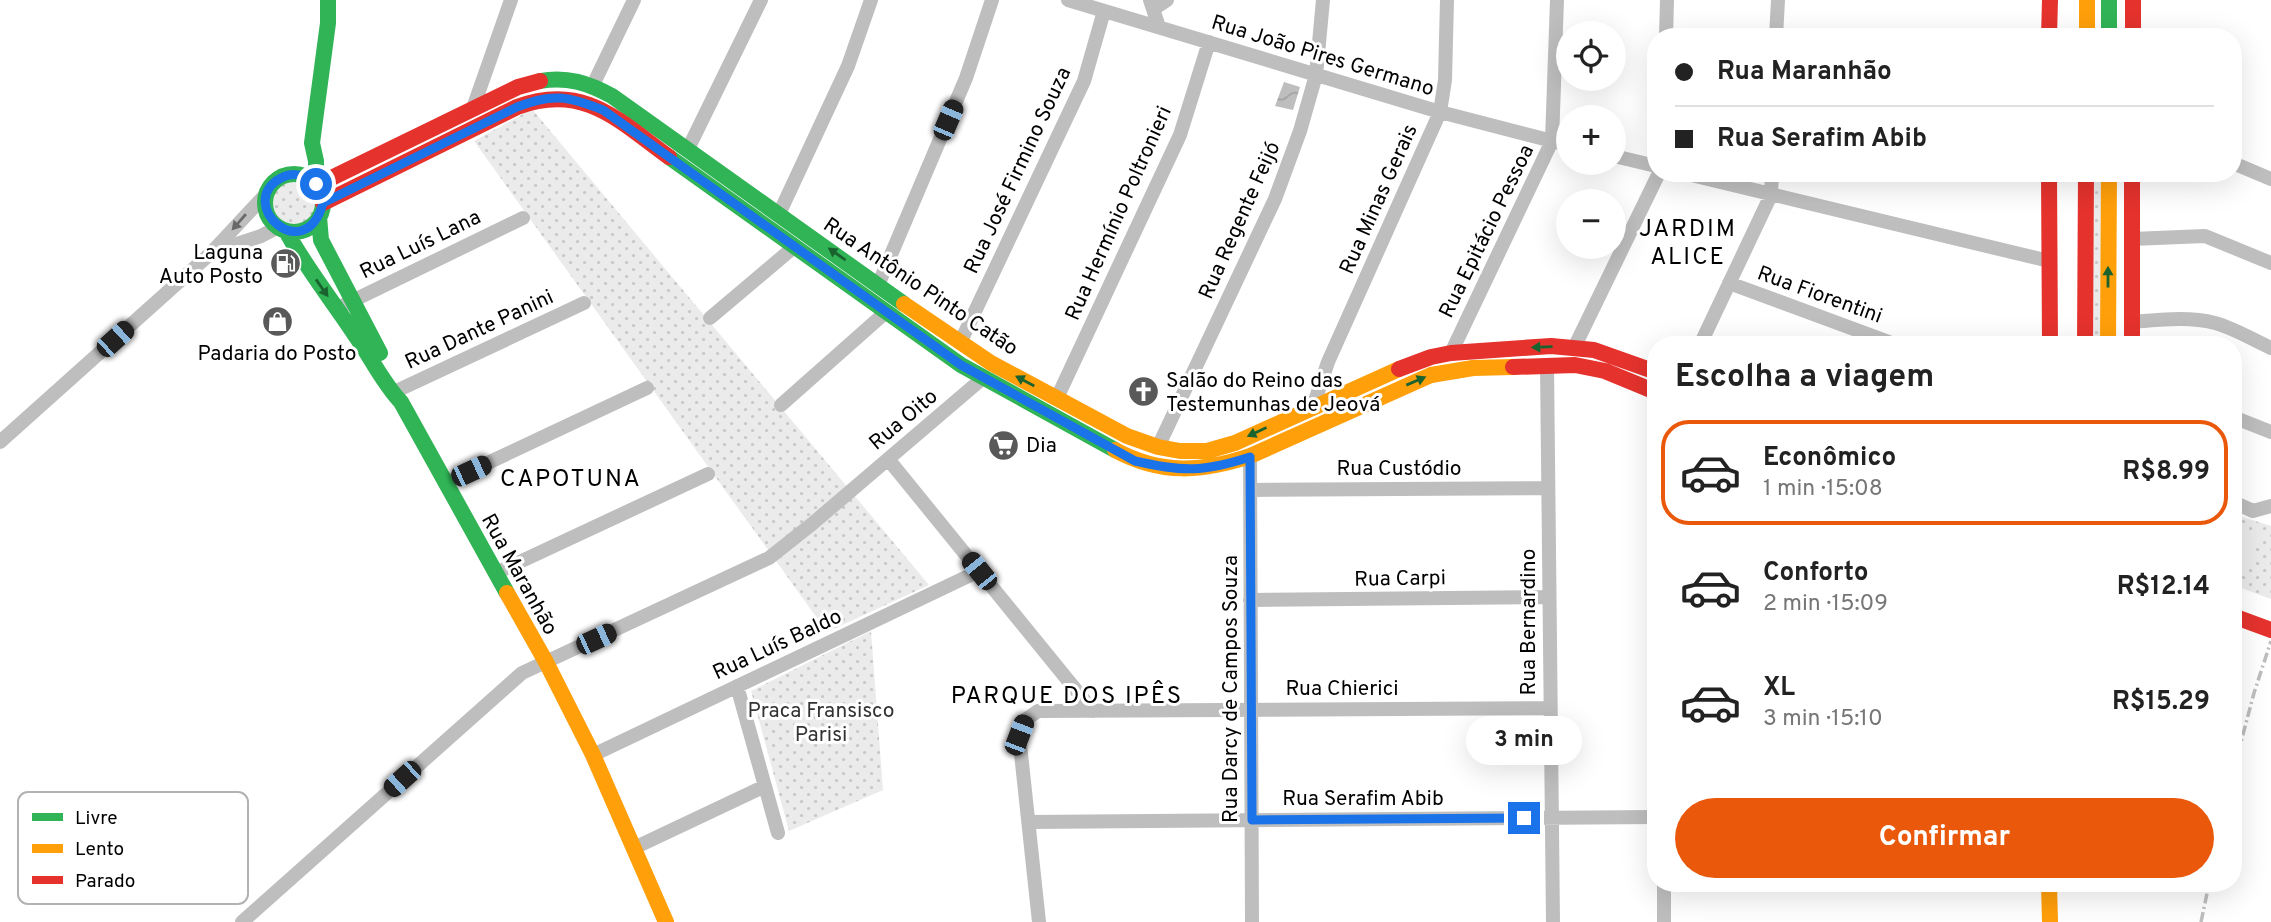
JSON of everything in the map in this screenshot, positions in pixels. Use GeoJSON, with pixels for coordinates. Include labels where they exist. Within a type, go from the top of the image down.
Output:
{"type":"FeatureCollection","features":[{"type":"Feature","properties":{"kind":"main road","name":"Rua Maranhão"},"geometry":{"type":"LineString","coordinates":[[328,0],[328,23],[312,143],[316,161],[316,184],[321,193],[321,240],[397,395],[546,662],[593,755],[666,922]]}},
{"type":"Feature","properties":{"kind":"main road"},"geometry":{"type":"LineString","coordinates":[[2049,28],[2050,0]]}},
{"type":"Feature","properties":{"kind":"main road"},"geometry":{"type":"LineString","coordinates":[[2087,0],[2087,28]]}},
{"type":"Feature","properties":{"kind":"main road"},"geometry":{"type":"LineString","coordinates":[[2109,0],[2109,28]]}},
{"type":"Feature","properties":{"kind":"main road"},"geometry":{"type":"LineString","coordinates":[[2133,0],[2133,28]]}},
{"type":"Feature","properties":{"kind":"main road","name":"Rua Antônio Pinto Catão"},"geometry":{"type":"LineString","coordinates":[[316,184],[519,87],[545,79],[571,78],[593,85],[612,96],[991,363],[1128,436],[1180,452],[1207,451],[1234,443],[1382,375],[1431,357],[1451,353],[1551,346],[1594,350],[1647,369]]}},
{"type":"Feature","properties":{"kind":"main road","name":"Rua Antônio Pinto Catão"},"geometry":{"type":"LineString","coordinates":[[321,210],[517,107],[539,98],[579,100],[603,110],[983,379],[1135,461],[1192,470],[1220,467],[1250,457],[1431,375],[1474,368],[1575,365],[1605,371],[1647,388]]}},
{"type":"Feature","properties":{"kind":"main road"},"geometry":{"type":"LineString","coordinates":[[268,192],[274,182],[298,162],[312,143]]}},
{"type":"Feature","properties":{"kind":"main road"},"geometry":{"type":"LineString","coordinates":[[664,154],[678,157],[684,155],[688,149]]}},
{"type":"Feature","properties":{"kind":"main road"},"geometry":{"type":"LineString","coordinates":[[284,176],[295,174],[307,177],[316,184]]}},
{"type":"Feature","properties":{"kind":"main road"},"geometry":{"type":"LineString","coordinates":[[2049,182],[2050,336]]}},
{"type":"Feature","properties":{"kind":"main road"},"geometry":{"type":"LineString","coordinates":[[2085,336],[2086,182]]}},
{"type":"Feature","properties":{"kind":"main road"},"geometry":{"type":"LineString","coordinates":[[2108,336],[2109,182]]}},
{"type":"Feature","properties":{"kind":"main road"},"geometry":{"type":"LineString","coordinates":[[2132,182],[2132,336]]}},
{"type":"Feature","properties":{"kind":"main road","name":"Rua Maranhão"},"geometry":{"type":"LineString","coordinates":[[268,192],[265,202],[271,220],[282,229],[397,395]]}},
{"type":"Feature","properties":{"kind":"main road"},"geometry":{"type":"LineString","coordinates":[[282,229],[303,230],[313,225],[321,210]]}},
{"type":"Feature","properties":{"kind":"main road"},"geometry":{"type":"LineString","coordinates":[[866,298],[868,291],[878,283]]}},
{"type":"Feature","properties":{"kind":"main road"},"geometry":{"type":"LineString","coordinates":[[1023,400],[1051,405],[1057,398]]}},
{"type":"Feature","properties":{"kind":"main road"},"geometry":{"type":"LineString","coordinates":[[1313,407],[1312,416],[1316,426]]}},
{"type":"Feature","properties":{"kind":"main road"},"geometry":{"type":"LineString","coordinates":[[2242,608],[2261,617],[2271,629]]}},
{"type":"Feature","properties":{"kind":"main road"},"geometry":{"type":"LineString","coordinates":[[2242,616],[2261,617]]}},
{"type":"Feature","properties":{"kind":"main road"},"geometry":{"type":"LineString","coordinates":[[2049,892],[2050,922]]}},
{"type":"Feature","properties":{"kind":"street"},"geometry":{"type":"LineString","coordinates":[[473,108],[511,0]]}},
{"type":"Feature","properties":{"kind":"street"},"geometry":{"type":"LineString","coordinates":[[593,85],[634,0]]}},
{"type":"Feature","properties":{"kind":"street"},"geometry":{"type":"LineString","coordinates":[[688,149],[761,0]]}},
{"type":"Feature","properties":{"kind":"street"},"geometry":{"type":"LineString","coordinates":[[779,214],[848,66],[871,0]]}},
{"type":"Feature","properties":{"kind":"street"},"geometry":{"type":"LineString","coordinates":[[878,283],[966,78],[992,0]]}},
{"type":"Feature","properties":{"kind":"street","name":"Rua João Pires Germano"},"geometry":{"type":"LineString","coordinates":[[1068,0],[1440,112],[1556,142]]}},
{"type":"Feature","properties":{"kind":"street"},"geometry":{"type":"LineString","coordinates":[[1158,27],[1152,4],[1167,0]]}},
{"type":"Feature","properties":{"kind":"street","name":"Rua Regente Feijó"},"geometry":{"type":"LineString","coordinates":[[1158,447],[1275,199],[1300,131],[1316,75],[1323,0]]}},
{"type":"Feature","properties":{"kind":"street","name":"Rua Minas Gerais"},"geometry":{"type":"LineString","coordinates":[[1313,407],[1328,362],[1440,112],[1445,80],[1447,0]]}},
{"type":"Feature","properties":{"kind":"street","name":"Rua Epitácio Pessoa"},"geometry":{"type":"LineString","coordinates":[[1451,353],[1552,141],[1557,0]]}},
{"type":"Feature","properties":{"kind":"street"},"geometry":{"type":"LineString","coordinates":[[1666,28],[1667,0]]}},
{"type":"Feature","properties":{"kind":"street"},"geometry":{"type":"LineString","coordinates":[[1776,28],[1778,0]]}},
{"type":"Feature","properties":{"kind":"street","name":"Rua José Firmino Souza"},"geometry":{"type":"LineString","coordinates":[[960,343],[1084,81],[1104,11]]}},
{"type":"Feature","properties":{"kind":"street","name":"Rua Hermínio Poltronieri"},"geometry":{"type":"LineString","coordinates":[[1057,398],[1180,135],[1209,42]]}},
{"type":"Feature","properties":{"kind":"street"},"geometry":{"type":"LineString","coordinates":[[1626,159],[1647,164]]}},
{"type":"Feature","properties":{"kind":"street"},"geometry":{"type":"LineString","coordinates":[[2242,167],[2271,179]]}},
{"type":"Feature","properties":{"kind":"street"},"geometry":{"type":"LineString","coordinates":[[1574,348],[1655,182]]}},
{"type":"Feature","properties":{"kind":"street"},"geometry":{"type":"LineString","coordinates":[[1719,182],[2049,261]]}},
{"type":"Feature","properties":{"kind":"street"},"geometry":{"type":"LineString","coordinates":[[1704,336],[1771,195],[1772,182]]}},
{"type":"Feature","properties":{"kind":"street"},"geometry":{"type":"LineString","coordinates":[[0,442],[211,253],[268,192]]}},
{"type":"Feature","properties":{"kind":"street","name":"Rua Luís Lana"},"geometry":{"type":"LineString","coordinates":[[337,309],[523,218]]}},
{"type":"Feature","properties":{"kind":"street"},"geometry":{"type":"LineString","coordinates":[[211,253],[282,229]]}},
{"type":"Feature","properties":{"kind":"street"},"geometry":{"type":"LineString","coordinates":[[2132,239],[2205,236],[2271,263]]}},
{"type":"Feature","properties":{"kind":"street"},"geometry":{"type":"LineString","coordinates":[[710,318],[794,247]]}},
{"type":"Feature","properties":{"kind":"street","name":"Rua Fiorentini"},"geometry":{"type":"LineString","coordinates":[[1729,283],[1873,336]]}},
{"type":"Feature","properties":{"kind":"street","name":"Rua Dante Panini"},"geometry":{"type":"LineString","coordinates":[[397,395],[584,303]]}},
{"type":"Feature","properties":{"kind":"street"},"geometry":{"type":"LineString","coordinates":[[781,405],[886,312]]}},
{"type":"Feature","properties":{"kind":"street"},"geometry":{"type":"LineString","coordinates":[[2132,322],[2170,319],[2217,323],[2271,348]]}},
{"type":"Feature","properties":{"kind":"street","name":"Rua Bernardino"},"geometry":{"type":"LineString","coordinates":[[1547,365],[1553,922]]}},
{"type":"Feature","properties":{"kind":"street","name":"Rua Oito"},"geometry":{"type":"LineString","coordinates":[[242,922],[522,673],[769,558],[983,379]]}},
{"type":"Feature","properties":{"kind":"street"},"geometry":{"type":"LineString","coordinates":[[445,483],[647,388]]}},
{"type":"Feature","properties":{"kind":"street"},"geometry":{"type":"LineString","coordinates":[[2242,421],[2271,432]]}},
{"type":"Feature","properties":{"kind":"street","name":"Rua Darcy de Campos Souza"},"geometry":{"type":"LineString","coordinates":[[1250,457],[1252,922]]}},
{"type":"Feature","properties":{"kind":"street"},"geometry":{"type":"LineString","coordinates":[[888,459],[1093,711]]}},
{"type":"Feature","properties":{"kind":"street"},"geometry":{"type":"LineString","coordinates":[[496,573],[708,474]]}},
{"type":"Feature","properties":{"kind":"street","name":"Rua Custódio"},"geometry":{"type":"LineString","coordinates":[[1250,490],[1548,488]]}},
{"type":"Feature","properties":{"kind":"street"},"geometry":{"type":"LineString","coordinates":[[2242,506],[2253,510],[2271,506]]}},
{"type":"Feature","properties":{"kind":"street","name":"Rua Luís Baldo"},"geometry":{"type":"LineString","coordinates":[[593,755],[979,571]]}},
{"type":"Feature","properties":{"kind":"street","name":"Rua Carpi"},"geometry":{"type":"LineString","coordinates":[[1250,600],[1549,597]]}},
{"type":"Feature","properties":{"kind":"street"},"geometry":{"type":"LineString","coordinates":[[737,686],[778,833]]}},
{"type":"Feature","properties":{"kind":"street","name":"Rua Chierici"},"geometry":{"type":"LineString","coordinates":[[1040,922],[1019,735],[1025,720],[1038,711],[1550,708]]}},
{"type":"Feature","properties":{"kind":"street"},"geometry":{"type":"LineString","coordinates":[[634,848],[765,786]]}},
{"type":"Feature","properties":{"kind":"street","name":"Rua Serafim Abib"},"geometry":{"type":"LineString","coordinates":[[1028,822],[1647,817]]}},
{"type":"Feature","properties":{"kind":"street"},"geometry":{"type":"LineString","coordinates":[[1664,892],[1664,922]]}},
{"type":"Feature","properties":{"kind":"green space"},"geometry":{"type":"Polygon","coordinates":[[[532,109],[929,585],[827,632],[474,141],[532,109]]]}},
{"type":"Feature","properties":{"kind":"green space"},"geometry":{"type":"Polygon","coordinates":[[[294,178],[311,185],[318,202],[311,219],[294,226],[277,219],[270,202],[277,185],[294,178]]]}},
{"type":"Feature","properties":{"kind":"green space"},"geometry":{"type":"Polygon","coordinates":[[[2093,182],[2106,182],[2104,336],[2092,336],[2093,182]]]}},
{"type":"Feature","properties":{"kind":"green space"},"geometry":{"type":"Polygon","coordinates":[[[2242,517],[2271,526],[2271,599],[2242,588],[2242,517]]]}},
{"type":"Feature","properties":{"kind":"green space"},"geometry":{"type":"Polygon","coordinates":[[[2242,528],[2261,535],[2245,574],[2242,573],[2242,528]]]}},
{"type":"Feature","properties":{"kind":"green space","name":"Praca Fransisco Parisi"},"geometry":{"type":"Polygon","coordinates":[[[871,631],[883,790],[789,831],[751,691],[871,631]]]}},
{"type":"Feature","properties":{"kind":"water"},"geometry":{"type":"Polygon","coordinates":[[[1284,82],[1300,87],[1293,110],[1275,106],[1284,82]]]}},
{"type":"Feature","properties":{"kind":"railway"},"geometry":{"type":"LineString","coordinates":[[2242,738],[2271,641]]}},
{"type":"Feature","properties":{"kind":"railway"},"geometry":{"type":"LineString","coordinates":[[2201,922],[2207,892]]}},
{"type":"Feature","properties":{"kind":"traffic: fast"},"geometry":{"type":"LineString","coordinates":[[316,184],[316,161],[312,143],[328,23],[328,0]]}},
{"type":"Feature","properties":{"kind":"traffic: fast"},"geometry":{"type":"LineString","coordinates":[[2109,0],[2109,28]]}},
{"type":"Feature","properties":{"kind":"traffic: fast"},"geometry":{"type":"LineString","coordinates":[[540,81],[559,79],[577,82],[612,96],[904,304]]}},
{"type":"Feature","properties":{"kind":"traffic: fast"},"geometry":{"type":"LineString","coordinates":[[669,157],[961,365],[1115,450]]}},
{"type":"Feature","properties":{"kind":"traffic: fast"},"geometry":{"type":"LineString","coordinates":[[294,174],[310,179],[318,187],[323,203],[318,219],[310,227],[294,232],[278,227],[270,219],[265,203],[270,187],[278,179],[294,174]]}},
{"type":"Feature","properties":{"kind":"traffic: fast"},"geometry":{"type":"LineString","coordinates":[[319,217],[321,240],[380,353]]}},
{"type":"Feature","properties":{"kind":"traffic: fast"},"geometry":{"type":"LineString","coordinates":[[286,231],[382,378],[401,402],[507,593]]}},
{"type":"Feature","properties":{"kind":"traffic: slow"},"geometry":{"type":"LineString","coordinates":[[2087,0],[2087,28]]}},
{"type":"Feature","properties":{"kind":"traffic: slow"},"geometry":{"type":"LineString","coordinates":[[2108,336],[2109,182]]}},
{"type":"Feature","properties":{"kind":"traffic: slow"},"geometry":{"type":"LineString","coordinates":[[904,304],[991,363],[1127,436],[1158,447],[1180,451],[1207,451],[1235,443],[1399,369]]}},
{"type":"Feature","properties":{"kind":"traffic: slow"},"geometry":{"type":"LineString","coordinates":[[1115,450],[1149,464],[1165,467],[1198,468],[1215,465],[1250,456],[1431,375],[1473,368],[1513,367]]}},
{"type":"Feature","properties":{"kind":"traffic: slow"},"geometry":{"type":"LineString","coordinates":[[507,593],[593,755],[666,922]]}},
{"type":"Feature","properties":{"kind":"traffic: slow"},"geometry":{"type":"LineString","coordinates":[[2049,892],[2050,922]]}},
{"type":"Feature","properties":{"kind":"traffic: jam"},"geometry":{"type":"LineString","coordinates":[[2049,28],[2050,0]]}},
{"type":"Feature","properties":{"kind":"traffic: jam"},"geometry":{"type":"LineString","coordinates":[[2133,0],[2133,28]]}},
{"type":"Feature","properties":{"kind":"traffic: jam"},"geometry":{"type":"LineString","coordinates":[[317,185],[518,87],[540,81]]}},
{"type":"Feature","properties":{"kind":"traffic: jam"},"geometry":{"type":"LineString","coordinates":[[323,203],[517,107],[541,100],[562,99],[599,109],[634,130],[669,157]]}},
{"type":"Feature","properties":{"kind":"traffic: jam"},"geometry":{"type":"LineString","coordinates":[[2049,182],[2050,336]]}},
{"type":"Feature","properties":{"kind":"traffic: jam"},"geometry":{"type":"LineString","coordinates":[[2085,336],[2086,182]]}},
{"type":"Feature","properties":{"kind":"traffic: jam"},"geometry":{"type":"LineString","coordinates":[[2132,182],[2132,336]]}},
{"type":"Feature","properties":{"kind":"traffic: jam"},"geometry":{"type":"LineString","coordinates":[[1399,369],[1451,353],[1551,346],[1594,350],[1647,369]]}},
{"type":"Feature","properties":{"kind":"traffic: jam"},"geometry":{"type":"LineString","coordinates":[[1513,367],[1575,365],[1605,371],[1647,388]]}},
{"type":"Feature","properties":{"kind":"traffic: jam"},"geometry":{"type":"LineString","coordinates":[[2242,619],[2271,630]]}},
{"type":"Feature","properties":{"kind":"place","name":"Laguna Auto Posto"},"geometry":{"type":"Point","coordinates":[286,264]}},
{"type":"Feature","properties":{"kind":"place","name":"Padaria do Posto"},"geometry":{"type":"Point","coordinates":[277,321]}},
{"type":"Feature","properties":{"kind":"place","name":"Salão do Reino das Testemunhas de Jeová"},"geometry":{"type":"Point","coordinates":[1143,392]}},
{"type":"Feature","properties":{"kind":"place","name":"Dia"},"geometry":{"type":"Point","coordinates":[1003,445]}},
{"type":"Feature","properties":{"kind":"district","name":"JARDIM ALICE"},"geometry":{"type":"Point","coordinates":[1688,242]}},
{"type":"Feature","properties":{"kind":"district","name":"CAPOTUNA"},"geometry":{"type":"Point","coordinates":[571,478]}},
{"type":"Feature","properties":{"kind":"district","name":"PARQUE DOS IPÊS"},"geometry":{"type":"Point","coordinates":[1067,695]}},
{"type":"Feature","properties":{"kind":"route"},"geometry":{"type":"LineString","coordinates":[[316,184],[307,177],[295,174],[274,182],[265,202],[271,220],[286,231],[303,230],[313,225],[319,217],[323,203],[539,98],[579,100],[603,110],[961,365],[1135,461],[1192,470],[1220,467],[1250,457],[1252,820],[1524,818]]}}]}
